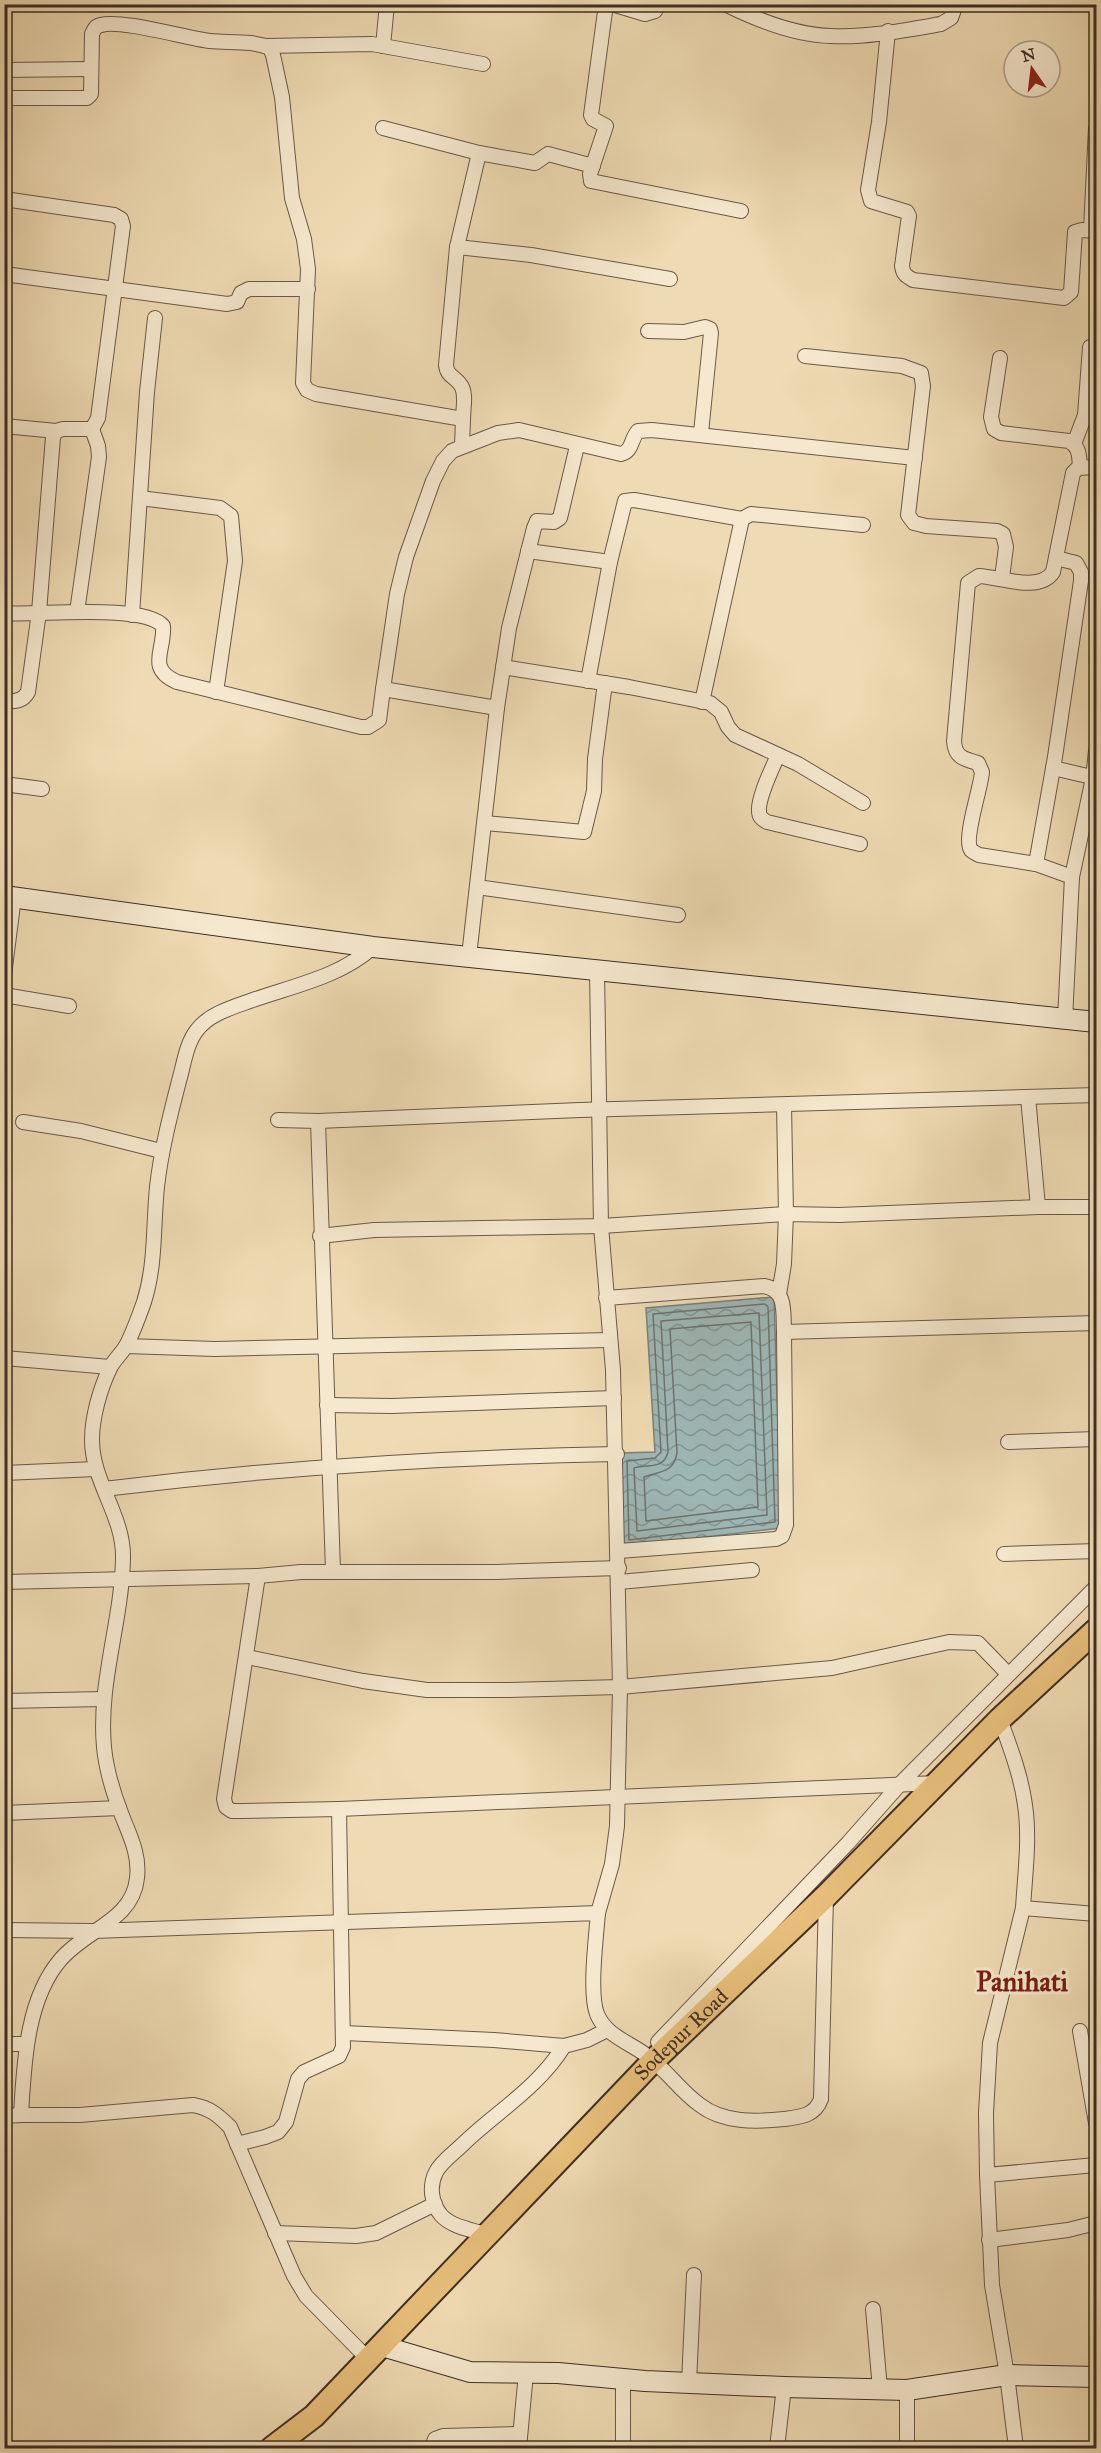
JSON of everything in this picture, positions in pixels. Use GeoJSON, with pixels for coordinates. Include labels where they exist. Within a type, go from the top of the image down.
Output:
{"type":"FeatureCollection","features":[{"type":"Feature","properties":{"kind":"main road","name":"Sodepur Road"},"geometry":{"type":"LineString","coordinates":[[272,2448],[314,2416],[488,2235],[650,2058],[826,1896],[1000,1719],[1096,1630]]}},
{"type":"Feature","properties":{"kind":"street"},"geometry":{"type":"LineString","coordinates":[[383,46],[387,4]]}},
{"type":"Feature","properties":{"kind":"street"},"geometry":{"type":"LineString","coordinates":[[606,4],[591,115],[593,119],[606,126],[590,178],[593,182],[741,212]]}},
{"type":"Feature","properties":{"kind":"street"},"geometry":{"type":"LineString","coordinates":[[612,4],[645,14],[655,11],[658,4]]}},
{"type":"Feature","properties":{"kind":"street"},"geometry":{"type":"LineString","coordinates":[[725,4],[752,17],[807,33],[841,36],[948,22],[954,14],[956,4]]}},
{"type":"Feature","properties":{"kind":"street"},"geometry":{"type":"LineString","coordinates":[[4,98],[85,99],[91,94],[92,34],[100,25],[124,25],[187,38],[265,46],[357,43],[483,64]]}},
{"type":"Feature","properties":{"kind":"street"},"geometry":{"type":"LineString","coordinates":[[888,31],[879,122],[868,190],[872,201],[907,212],[909,216],[902,266],[907,277],[945,284],[1064,298],[1071,292],[1075,232],[1094,230],[1096,128]]}},
{"type":"Feature","properties":{"kind":"street"},"geometry":{"type":"LineString","coordinates":[[265,46],[270,48],[273,55],[282,98],[292,198],[307,252],[308,289],[303,383],[307,390],[316,394],[463,419]]}},
{"type":"Feature","properties":{"kind":"street"},"geometry":{"type":"LineString","coordinates":[[4,70],[91,69]]}},
{"type":"Feature","properties":{"kind":"street"},"geometry":{"type":"LineString","coordinates":[[383,128],[480,153],[535,163],[545,154],[554,154],[593,166]]}},
{"type":"Feature","properties":{"kind":"street"},"geometry":{"type":"LineString","coordinates":[[462,446],[463,390],[461,384],[449,375],[446,365],[457,248],[480,153]]}},
{"type":"Feature","properties":{"kind":"street"},"geometry":{"type":"LineString","coordinates":[[4,199],[114,215],[120,219],[123,226],[98,418],[92,429],[99,457],[77,612]]}},
{"type":"Feature","properties":{"kind":"street"},"geometry":{"type":"LineString","coordinates":[[457,248],[531,255],[670,279]]}},
{"type":"Feature","properties":{"kind":"street"},"geometry":{"type":"LineString","coordinates":[[4,274],[227,304],[237,302],[241,293],[249,289],[308,289]]}},
{"type":"Feature","properties":{"kind":"street"},"geometry":{"type":"LineString","coordinates":[[132,615],[147,392],[155,318]]}},
{"type":"Feature","properties":{"kind":"street"},"geometry":{"type":"LineString","coordinates":[[648,331],[684,332],[705,327],[710,329],[701,434]]}},
{"type":"Feature","properties":{"kind":"street"},"geometry":{"type":"LineString","coordinates":[[1074,444],[1085,415],[1089,347]]}},
{"type":"Feature","properties":{"kind":"street"},"geometry":{"type":"LineString","coordinates":[[805,356],[902,366],[921,373],[923,379],[908,509],[910,520],[926,526],[998,531],[1003,534],[1006,547],[1002,578]]}},
{"type":"Feature","properties":{"kind":"street"},"geometry":{"type":"LineString","coordinates":[[1000,358],[992,417],[994,429],[1001,434],[1069,441],[1078,450],[1080,467]]}},
{"type":"Feature","properties":{"kind":"street"},"geometry":{"type":"LineString","coordinates":[[4,426],[56,431],[92,429]]}},
{"type":"Feature","properties":{"kind":"street"},"geometry":{"type":"LineString","coordinates":[[4,613],[77,612],[132,615],[155,620],[163,626],[159,661],[161,672],[166,677],[216,692],[368,727],[379,720],[397,594],[406,557],[443,461],[462,446],[498,433],[519,430],[577,446],[621,454],[627,453],[630,449],[634,435],[638,431],[652,430],[915,458]]}},
{"type":"Feature","properties":{"kind":"street"},"geometry":{"type":"LineString","coordinates":[[4,701],[18,700],[25,697],[28,692],[39,612],[56,431]]}},
{"type":"Feature","properties":{"kind":"street"},"geometry":{"type":"LineString","coordinates":[[470,956],[497,708],[509,628],[535,524],[541,520],[554,522],[560,518],[577,446]]}},
{"type":"Feature","properties":{"kind":"street"},"geometry":{"type":"LineString","coordinates":[[1072,877],[1036,864],[979,855],[970,848],[970,832],[982,772],[978,763],[961,758],[955,749],[968,583],[979,576],[1042,582],[1049,579],[1053,572],[1073,473],[1080,467],[1096,467]]}},
{"type":"Feature","properties":{"kind":"street"},"geometry":{"type":"LineString","coordinates":[[140,498],[220,508],[231,516],[234,572],[216,692]]}},
{"type":"Feature","properties":{"kind":"street"},"geometry":{"type":"LineString","coordinates":[[588,681],[622,505],[628,500],[742,519],[752,514],[863,525]]}},
{"type":"Feature","properties":{"kind":"street"},"geometry":{"type":"LineString","coordinates":[[702,702],[742,519]]}},
{"type":"Feature","properties":{"kind":"street"},"geometry":{"type":"LineString","coordinates":[[528,551],[610,562]]}},
{"type":"Feature","properties":{"kind":"street"},"geometry":{"type":"LineString","coordinates":[[1036,864],[1053,768],[1081,572],[1076,563],[1056,558]]}},
{"type":"Feature","properties":{"kind":"street"},"geometry":{"type":"LineString","coordinates":[[503,667],[710,703],[722,712],[728,727],[735,735],[808,770],[863,803]]}},
{"type":"Feature","properties":{"kind":"street"},"geometry":{"type":"LineString","coordinates":[[485,823],[584,832],[594,791],[595,759],[605,683]]}},
{"type":"Feature","properties":{"kind":"street"},"geometry":{"type":"LineString","coordinates":[[383,689],[497,708]]}},
{"type":"Feature","properties":{"kind":"street"},"geometry":{"type":"LineString","coordinates":[[1065,1020],[1072,877],[1095,778],[1096,751]]}},
{"type":"Feature","properties":{"kind":"street"},"geometry":{"type":"LineString","coordinates":[[778,755],[760,804],[758,812],[761,818],[767,822],[860,844]]}},
{"type":"Feature","properties":{"kind":"street"},"geometry":{"type":"LineString","coordinates":[[1053,768],[1095,778]]}},
{"type":"Feature","properties":{"kind":"street"},"geometry":{"type":"LineString","coordinates":[[4,784],[42,789]]}},
{"type":"Feature","properties":{"kind":"street"},"geometry":{"type":"LineString","coordinates":[[477,887],[678,915]]}},
{"type":"Feature","properties":{"kind":"street"},"geometry":{"type":"LineString","coordinates":[[4,975],[9,896],[373,946],[1096,1022]]}},
{"type":"Feature","properties":{"kind":"street"},"geometry":{"type":"LineString","coordinates":[[21,2115],[26,2044],[42,1990],[60,1960],[93,1931],[120,1914],[132,1899],[137,1877],[136,1851],[119,1808],[104,1747],[104,1699],[123,1556],[119,1523],[96,1469],[92,1441],[97,1406],[110,1367],[126,1346],[144,1301],[152,1271],[156,1191],[161,1151],[188,1048],[197,1030],[208,1020],[231,1007],[342,969],[359,960],[373,946]]}},
{"type":"Feature","properties":{"kind":"street"},"geometry":{"type":"LineString","coordinates":[[597,970],[601,1226],[614,1398],[619,1551],[620,1687],[619,1798],[612,1864],[598,1913],[594,1983],[597,2013],[607,2030],[650,2058],[700,2105],[717,2114],[736,2119],[762,2121],[800,2117],[818,2108],[821,2099],[826,1896]]}},
{"type":"Feature","properties":{"kind":"street"},"geometry":{"type":"LineString","coordinates":[[4,995],[69,1006]]}},
{"type":"Feature","properties":{"kind":"street"},"geometry":{"type":"LineString","coordinates":[[278,1120],[318,1121],[1096,1095]]}},
{"type":"Feature","properties":{"kind":"street"},"geometry":{"type":"LineString","coordinates":[[1028,1097],[1038,1207]]}},
{"type":"Feature","properties":{"kind":"street"},"geometry":{"type":"LineString","coordinates":[[779,1294],[784,1264],[786,1214],[784,1105]]}},
{"type":"Feature","properties":{"kind":"street"},"geometry":{"type":"LineString","coordinates":[[318,1121],[320,1236],[333,1571]]}},
{"type":"Feature","properties":{"kind":"street"},"geometry":{"type":"LineString","coordinates":[[23,1122],[81,1131],[161,1151]]}},
{"type":"Feature","properties":{"kind":"street"},"geometry":{"type":"LineString","coordinates":[[320,1236],[374,1230],[601,1226],[786,1214],[839,1215],[1038,1207],[1096,1207]]}},
{"type":"Feature","properties":{"kind":"street"},"geometry":{"type":"LineString","coordinates":[[606,1298],[764,1286],[774,1288],[779,1294],[784,1332],[786,1525],[782,1536],[776,1539],[619,1551]]}},
{"type":"Feature","properties":{"kind":"street"},"geometry":{"type":"LineString","coordinates":[[784,1332],[1096,1323]]}},
{"type":"Feature","properties":{"kind":"street"},"geometry":{"type":"LineString","coordinates":[[126,1346],[215,1349],[610,1340]]}},
{"type":"Feature","properties":{"kind":"street"},"geometry":{"type":"LineString","coordinates":[[4,1358],[54,1360],[110,1367]]}},
{"type":"Feature","properties":{"kind":"street"},"geometry":{"type":"LineString","coordinates":[[327,1405],[392,1406],[614,1398]]}},
{"type":"Feature","properties":{"kind":"street"},"geometry":{"type":"LineString","coordinates":[[1008,1442],[1096,1439]]}},
{"type":"Feature","properties":{"kind":"street"},"geometry":{"type":"LineString","coordinates":[[104,1489],[204,1476],[329,1466],[500,1456],[616,1454]]}},
{"type":"Feature","properties":{"kind":"street"},"geometry":{"type":"LineString","coordinates":[[4,1473],[96,1469]]}},
{"type":"Feature","properties":{"kind":"street"},"geometry":{"type":"LineString","coordinates":[[1004,1554],[1096,1551]]}},
{"type":"Feature","properties":{"kind":"street"},"geometry":{"type":"LineString","coordinates":[[4,1582],[258,1576],[333,1571],[619,1575],[752,1570]]}},
{"type":"Feature","properties":{"kind":"street"},"geometry":{"type":"LineString","coordinates":[[258,1576],[224,1799],[226,1807],[232,1811],[619,1798],[938,1783]]}},
{"type":"Feature","properties":{"kind":"street"},"geometry":{"type":"LineString","coordinates":[[650,2058],[901,1783],[1096,1587]]}},
{"type":"Feature","properties":{"kind":"street"},"geometry":{"type":"LineString","coordinates":[[247,1657],[363,1681],[427,1690],[620,1687],[832,1668],[949,1642],[978,1643],[1008,1674]]}},
{"type":"Feature","properties":{"kind":"street"},"geometry":{"type":"LineString","coordinates":[[4,1701],[104,1699]]}},
{"type":"Feature","properties":{"kind":"street"},"geometry":{"type":"LineString","coordinates":[[1000,1719],[1018,1769],[1025,1806],[1027,1845],[1023,1908],[990,2043],[986,2114],[992,2285],[1016,2448]]}},
{"type":"Feature","properties":{"kind":"street"},"geometry":{"type":"LineString","coordinates":[[4,1813],[119,1808]]}},
{"type":"Feature","properties":{"kind":"street"},"geometry":{"type":"LineString","coordinates":[[237,2144],[278,2132],[286,2122],[298,2079],[304,2072],[339,2056],[343,2047],[339,1809]]}},
{"type":"Feature","properties":{"kind":"street"},"geometry":{"type":"LineString","coordinates":[[1023,1908],[1096,1914]]}},
{"type":"Feature","properties":{"kind":"street"},"geometry":{"type":"LineString","coordinates":[[4,1930],[93,1931],[598,1913]]}},
{"type":"Feature","properties":{"kind":"street"},"geometry":{"type":"LineString","coordinates":[[344,2033],[564,2046],[587,2040],[607,2030]]}},
{"type":"Feature","properties":{"kind":"street"},"geometry":{"type":"LineString","coordinates":[[1080,2031],[1096,2123]]}},
{"type":"Feature","properties":{"kind":"street"},"geometry":{"type":"LineString","coordinates":[[4,2044],[26,2044]]}},
{"type":"Feature","properties":{"kind":"street"},"geometry":{"type":"LineString","coordinates":[[488,2235],[442,2217],[431,2191],[437,2169],[481,2127],[547,2072],[564,2046]]}},
{"type":"Feature","properties":{"kind":"street"},"geometry":{"type":"LineString","coordinates":[[4,2116],[80,2115],[193,2105],[215,2112],[230,2127],[294,2276],[306,2296],[375,2353],[470,2372],[558,2373],[623,2379],[784,2387],[907,2390],[1007,2375],[1096,2377]]}},
{"type":"Feature","properties":{"kind":"street"},"geometry":{"type":"LineString","coordinates":[[987,2175],[1096,2165]]}},
{"type":"Feature","properties":{"kind":"street"},"geometry":{"type":"LineString","coordinates":[[275,2233],[356,2236],[376,2233],[435,2204]]}},
{"type":"Feature","properties":{"kind":"street"},"geometry":{"type":"LineString","coordinates":[[989,2240],[1068,2230],[1096,2223]]}},
{"type":"Feature","properties":{"kind":"street"},"geometry":{"type":"LineString","coordinates":[[689,2383],[694,2276]]}},
{"type":"Feature","properties":{"kind":"street"},"geometry":{"type":"LineString","coordinates":[[873,2309],[880,2389]]}},
{"type":"Feature","properties":{"kind":"street"},"geometry":{"type":"LineString","coordinates":[[432,2448],[435,2439],[443,2436],[519,2441],[526,2373]]}},
{"type":"Feature","properties":{"kind":"street"},"geometry":{"type":"LineString","coordinates":[[623,2379],[623,2448]]}},
{"type":"Feature","properties":{"kind":"street"},"geometry":{"type":"LineString","coordinates":[[777,2448],[784,2387]]}},
{"type":"Feature","properties":{"kind":"street"},"geometry":{"type":"LineString","coordinates":[[907,2390],[907,2448]]}},
{"type":"Feature","properties":{"kind":"water"},"geometry":{"type":"Polygon","coordinates":[[[774,1297],[781,1528],[622,1547],[620,1453],[655,1452],[646,1308],[774,1297]]]}},
{"type":"Feature","properties":{"kind":"district","name":"Panihati"},"geometry":{"type":"Point","coordinates":[1022,1981]}}]}
